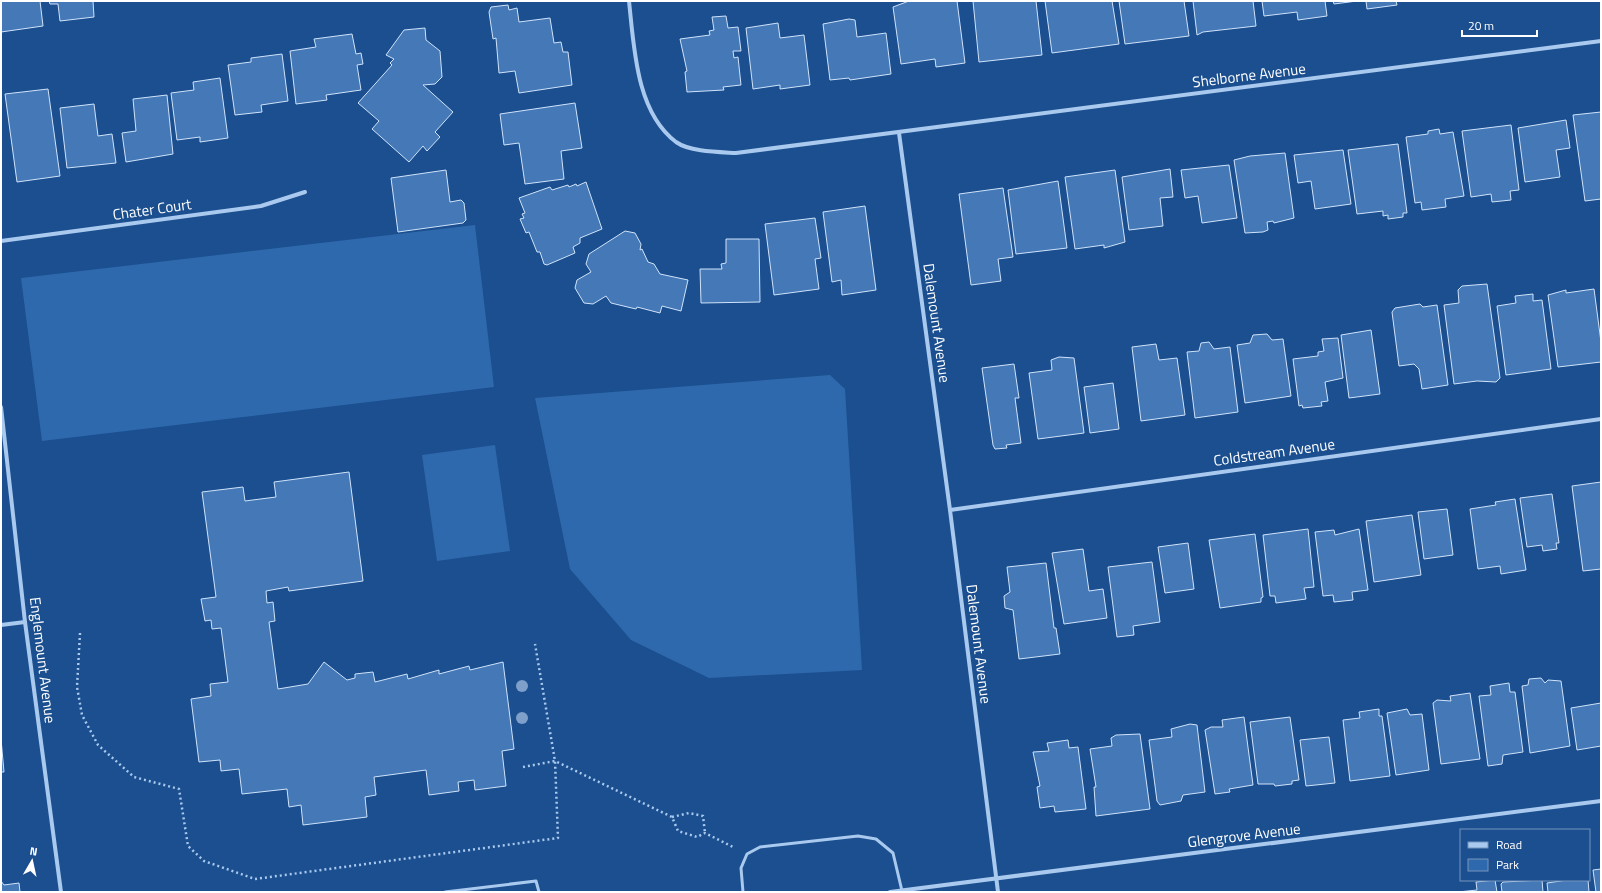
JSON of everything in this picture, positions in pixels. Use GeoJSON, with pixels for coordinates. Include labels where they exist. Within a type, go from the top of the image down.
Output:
{"type":"FeatureCollection","features":[{"type":"Feature","properties":{"kind":"street"},"geometry":{"type":"LineString","coordinates":[[628,1],[641,87],[654,120],[677,142],[698,150],[736,153],[899,133]]}},
{"type":"Feature","properties":{"kind":"street","name":"Shelborne Avenue"},"geometry":{"type":"LineString","coordinates":[[899,133],[1601,41]]}},
{"type":"Feature","properties":{"kind":"street","name":"Dalemount Avenue"},"geometry":{"type":"LineString","coordinates":[[899,133],[950,510],[998,892]]}},
{"type":"Feature","properties":{"kind":"street","name":"Chater Court"},"geometry":{"type":"LineString","coordinates":[[1,241],[261,206],[305,192]]}},
{"type":"Feature","properties":{"kind":"street","name":"Englemount Avenue"},"geometry":{"type":"LineString","coordinates":[[1,407],[25,622],[61,892]]}},
{"type":"Feature","properties":{"kind":"street","name":"Coldstream Avenue"},"geometry":{"type":"LineString","coordinates":[[950,510],[1601,419]]}},
{"type":"Feature","properties":{"kind":"street"},"geometry":{"type":"LineString","coordinates":[[1,626],[25,622]]}},
{"type":"Feature","properties":{"kind":"street","name":"Glengrove Avenue"},"geometry":{"type":"LineString","coordinates":[[890,892],[1601,800]]}},
{"type":"Feature","properties":{"kind":"lane"},"geometry":{"type":"LineString","coordinates":[[743,892],[741,868],[747,854],[760,847],[858,836],[876,839],[893,853],[902,890]]}},
{"type":"Feature","properties":{"kind":"lane"},"geometry":{"type":"LineString","coordinates":[[445,892],[536,881],[539,892]]}},
{"type":"Feature","properties":{"kind":"path"},"geometry":{"type":"LineString","coordinates":[[80,633],[77,688],[82,715],[98,745],[134,777],[179,789],[188,846],[204,861],[255,879],[558,838],[555,761],[535,644]]}},
{"type":"Feature","properties":{"kind":"path"},"geometry":{"type":"LineString","coordinates":[[523,767],[555,761],[672,817],[678,831],[697,837],[705,833]]}},
{"type":"Feature","properties":{"kind":"path"},"geometry":{"type":"LineString","coordinates":[[672,817],[689,812],[703,816],[705,833]]}},
{"type":"Feature","properties":{"kind":"path"},"geometry":{"type":"LineString","coordinates":[[705,833],[747,854]]}},
{"type":"Feature","properties":{"kind":"green space"},"geometry":{"type":"Polygon","coordinates":[[[475,225],[494,387],[42,441],[21,278],[475,225]]]}},
{"type":"Feature","properties":{"kind":"green space"},"geometry":{"type":"Polygon","coordinates":[[[830,375],[845,389],[862,670],[709,678],[631,640],[570,569],[535,398],[830,375]]]}},
{"type":"Feature","properties":{"kind":"green space"},"geometry":{"type":"Polygon","coordinates":[[[495,445],[510,551],[437,561],[422,455],[495,445]]]}},
{"type":"Feature","properties":{"kind":"building"},"geometry":{"type":"Polygon","coordinates":[[[1,1],[40,1],[43,26],[1,32],[1,1]]]}},
{"type":"Feature","properties":{"kind":"building"},"geometry":{"type":"Polygon","coordinates":[[[49,1],[93,1],[94,17],[60,21],[58,4],[50,4],[49,1]]]}},
{"type":"Feature","properties":{"kind":"building"},"geometry":{"type":"Polygon","coordinates":[[[909,1],[957,1],[965,63],[936,67],[935,59],[901,64],[893,7],[909,1]]]}},
{"type":"Feature","properties":{"kind":"building"},"geometry":{"type":"Polygon","coordinates":[[[973,1],[1036,1],[1042,55],[979,62],[973,1]]]}},
{"type":"Feature","properties":{"kind":"building"},"geometry":{"type":"Polygon","coordinates":[[[1045,1],[1112,1],[1119,44],[1052,53],[1045,1]]]}},
{"type":"Feature","properties":{"kind":"building"},"geometry":{"type":"Polygon","coordinates":[[[1119,1],[1184,1],[1189,36],[1125,44],[1119,1]]]}},
{"type":"Feature","properties":{"kind":"building"},"geometry":{"type":"Polygon","coordinates":[[[1193,1],[1253,1],[1256,26],[1203,32],[1197,35],[1193,1]]]}},
{"type":"Feature","properties":{"kind":"building"},"geometry":{"type":"Polygon","coordinates":[[[1262,1],[1325,1],[1327,16],[1298,20],[1297,12],[1264,16],[1262,1]]]}},
{"type":"Feature","properties":{"kind":"building"},"geometry":{"type":"Polygon","coordinates":[[[1333,1],[1357,1],[1334,4],[1333,1]]]}},
{"type":"Feature","properties":{"kind":"building"},"geometry":{"type":"Polygon","coordinates":[[[1366,1],[1396,1],[1397,5],[1367,9],[1366,1]]]}},
{"type":"Feature","properties":{"kind":"building"},"geometry":{"type":"Polygon","coordinates":[[[508,5],[509,10],[517,8],[519,22],[550,18],[554,43],[561,42],[563,52],[568,52],[572,85],[519,93],[515,71],[499,73],[496,38],[493,39],[489,12],[491,7],[508,5]]]}},
{"type":"Feature","properties":{"kind":"building"},"geometry":{"type":"Polygon","coordinates":[[[726,16],[728,28],[738,27],[741,51],[733,51],[734,58],[738,57],[741,85],[723,87],[724,90],[687,92],[685,72],[687,71],[680,39],[710,35],[709,31],[714,30],[712,17],[726,16]]]}},
{"type":"Feature","properties":{"kind":"building"},"geometry":{"type":"Polygon","coordinates":[[[849,19],[855,20],[857,37],[886,33],[891,74],[850,80],[849,78],[830,80],[823,24],[849,19]]]}},
{"type":"Feature","properties":{"kind":"building"},"geometry":{"type":"Polygon","coordinates":[[[778,23],[780,38],[804,35],[810,85],[780,89],[780,85],[753,89],[746,28],[778,23]]]}},
{"type":"Feature","properties":{"kind":"building"},"geometry":{"type":"Polygon","coordinates":[[[425,28],[426,40],[440,51],[442,77],[435,84],[423,85],[453,112],[435,132],[440,137],[427,151],[423,146],[409,162],[372,129],[379,121],[358,103],[392,65],[390,63],[394,59],[386,55],[404,30],[425,28]]]}},
{"type":"Feature","properties":{"kind":"building"},"geometry":{"type":"Polygon","coordinates":[[[352,34],[356,54],[361,53],[363,64],[357,65],[361,90],[326,95],[327,100],[296,104],[290,51],[316,47],[314,39],[352,34]]]}},
{"type":"Feature","properties":{"kind":"building"},"geometry":{"type":"Polygon","coordinates":[[[282,54],[288,101],[261,105],[262,112],[235,115],[228,65],[251,62],[251,58],[282,54]]]}},
{"type":"Feature","properties":{"kind":"building"},"geometry":{"type":"Polygon","coordinates":[[[220,78],[228,138],[200,142],[200,137],[177,140],[171,93],[194,90],[193,82],[220,78]]]}},
{"type":"Feature","properties":{"kind":"building"},"geometry":{"type":"Polygon","coordinates":[[[48,89],[60,176],[17,182],[5,94],[48,89]]]}},
{"type":"Feature","properties":{"kind":"building"},"geometry":{"type":"Polygon","coordinates":[[[167,95],[173,154],[126,162],[122,133],[136,131],[133,99],[167,95]]]}},
{"type":"Feature","properties":{"kind":"building"},"geometry":{"type":"Polygon","coordinates":[[[575,103],[582,148],[561,151],[564,179],[525,184],[519,143],[504,145],[500,114],[575,103]]]}},
{"type":"Feature","properties":{"kind":"building"},"geometry":{"type":"Polygon","coordinates":[[[94,104],[98,136],[112,134],[116,163],[67,168],[60,108],[94,104]]]}},
{"type":"Feature","properties":{"kind":"building"},"geometry":{"type":"Polygon","coordinates":[[[1601,112],[1601,199],[1585,201],[1573,115],[1601,112]]]}},
{"type":"Feature","properties":{"kind":"building"},"geometry":{"type":"Polygon","coordinates":[[[1566,120],[1570,148],[1556,150],[1560,177],[1525,182],[1518,128],[1566,120]]]}},
{"type":"Feature","properties":{"kind":"building"},"geometry":{"type":"Polygon","coordinates":[[[1511,125],[1519,190],[1510,191],[1511,200],[1492,202],[1491,194],[1471,197],[1462,131],[1511,125]]]}},
{"type":"Feature","properties":{"kind":"building"},"geometry":{"type":"Polygon","coordinates":[[[1439,129],[1440,134],[1453,132],[1464,196],[1445,199],[1446,207],[1422,210],[1421,202],[1415,203],[1406,137],[1428,134],[1428,131],[1439,129]]]}},
{"type":"Feature","properties":{"kind":"building"},"geometry":{"type":"Polygon","coordinates":[[[1398,144],[1407,213],[1403,213],[1403,217],[1388,219],[1388,215],[1383,216],[1383,211],[1357,214],[1348,150],[1398,144]]]}},
{"type":"Feature","properties":{"kind":"building"},"geometry":{"type":"Polygon","coordinates":[[[1343,150],[1351,204],[1315,209],[1311,181],[1298,183],[1294,155],[1343,150]]]}},
{"type":"Feature","properties":{"kind":"building"},"geometry":{"type":"Polygon","coordinates":[[[1285,153],[1294,218],[1274,223],[1273,221],[1267,222],[1268,230],[1263,232],[1245,233],[1234,160],[1250,156],[1285,153]]]}},
{"type":"Feature","properties":{"kind":"building"},"geometry":{"type":"Polygon","coordinates":[[[1229,165],[1237,218],[1202,223],[1198,196],[1185,198],[1181,170],[1229,165]]]}},
{"type":"Feature","properties":{"kind":"building"},"geometry":{"type":"Polygon","coordinates":[[[1170,169],[1173,197],[1160,198],[1163,226],[1129,230],[1122,177],[1170,169]]]}},
{"type":"Feature","properties":{"kind":"building"},"geometry":{"type":"Polygon","coordinates":[[[446,170],[450,202],[461,200],[464,203],[466,220],[463,223],[398,232],[391,178],[446,170]]]}},
{"type":"Feature","properties":{"kind":"building"},"geometry":{"type":"Polygon","coordinates":[[[1115,170],[1125,242],[1104,248],[1104,245],[1075,249],[1065,177],[1115,170]]]}},
{"type":"Feature","properties":{"kind":"building"},"geometry":{"type":"Polygon","coordinates":[[[1058,181],[1067,248],[1016,254],[1008,190],[1058,181]]]}},
{"type":"Feature","properties":{"kind":"building"},"geometry":{"type":"Polygon","coordinates":[[[586,182],[602,229],[580,238],[580,243],[573,247],[575,253],[547,265],[544,264],[540,252],[537,252],[529,232],[526,233],[520,219],[524,218],[522,214],[525,213],[519,198],[550,187],[552,190],[568,185],[569,187],[576,184],[577,186],[586,182]]]}},
{"type":"Feature","properties":{"kind":"building"},"geometry":{"type":"Polygon","coordinates":[[[1003,188],[1013,257],[998,259],[1001,281],[971,285],[959,194],[1003,188]]]}},
{"type":"Feature","properties":{"kind":"building"},"geometry":{"type":"Polygon","coordinates":[[[865,206],[876,290],[842,295],[841,280],[832,282],[823,212],[865,206]]]}},
{"type":"Feature","properties":{"kind":"building"},"geometry":{"type":"Polygon","coordinates":[[[815,218],[821,258],[815,259],[819,289],[774,295],[765,224],[815,218]]]}},
{"type":"Feature","properties":{"kind":"building"},"geometry":{"type":"Polygon","coordinates":[[[625,231],[635,233],[641,244],[640,250],[642,249],[648,262],[654,264],[660,274],[688,280],[681,311],[662,306],[660,313],[637,307],[636,309],[611,303],[606,296],[593,304],[584,303],[575,288],[577,280],[591,272],[586,264],[589,254],[625,231]]]}},
{"type":"Feature","properties":{"kind":"building"},"geometry":{"type":"Polygon","coordinates":[[[726,239],[759,239],[760,302],[701,303],[700,269],[722,269],[721,264],[726,263],[726,239]]]}},
{"type":"Feature","properties":{"kind":"building"},"geometry":{"type":"Polygon","coordinates":[[[1487,284],[1500,378],[1496,382],[1477,381],[1454,384],[1444,305],[1459,303],[1458,290],[1462,286],[1487,284]]]}},
{"type":"Feature","properties":{"kind":"building"},"geometry":{"type":"Polygon","coordinates":[[[1594,289],[1601,342],[1601,362],[1558,367],[1548,295],[1566,290],[1566,293],[1594,289]]]}},
{"type":"Feature","properties":{"kind":"building"},"geometry":{"type":"Polygon","coordinates":[[[1533,294],[1533,301],[1542,300],[1551,369],[1506,375],[1497,306],[1516,303],[1515,296],[1533,294]]]}},
{"type":"Feature","properties":{"kind":"building"},"geometry":{"type":"Polygon","coordinates":[[[1420,304],[1423,307],[1437,305],[1448,385],[1422,389],[1419,369],[1414,364],[1399,366],[1392,312],[1395,308],[1420,304]]]}},
{"type":"Feature","properties":{"kind":"building"},"geometry":{"type":"Polygon","coordinates":[[[1371,330],[1380,394],[1349,398],[1341,335],[1371,330]]]}},
{"type":"Feature","properties":{"kind":"building"},"geometry":{"type":"Polygon","coordinates":[[[1267,334],[1272,340],[1283,339],[1291,396],[1245,403],[1237,345],[1250,343],[1253,335],[1267,334]]]}},
{"type":"Feature","properties":{"kind":"building"},"geometry":{"type":"Polygon","coordinates":[[[1338,338],[1343,378],[1325,382],[1328,401],[1321,402],[1322,406],[1303,408],[1302,405],[1299,406],[1293,359],[1318,356],[1318,352],[1324,351],[1322,339],[1338,338]]]}},
{"type":"Feature","properties":{"kind":"building"},"geometry":{"type":"Polygon","coordinates":[[[1209,342],[1214,349],[1230,347],[1238,412],[1195,418],[1187,352],[1199,351],[1201,343],[1209,342]]]}},
{"type":"Feature","properties":{"kind":"building"},"geometry":{"type":"Polygon","coordinates":[[[1156,344],[1159,360],[1177,358],[1185,415],[1141,421],[1132,347],[1156,344]]]}},
{"type":"Feature","properties":{"kind":"building"},"geometry":{"type":"Polygon","coordinates":[[[1059,357],[1074,358],[1084,433],[1038,439],[1029,373],[1052,370],[1051,360],[1059,357]]]}},
{"type":"Feature","properties":{"kind":"building"},"geometry":{"type":"Polygon","coordinates":[[[1014,364],[1019,398],[1015,398],[1021,443],[1006,445],[1007,448],[995,449],[993,445],[982,368],[1014,364]]]}},
{"type":"Feature","properties":{"kind":"building"},"geometry":{"type":"Polygon","coordinates":[[[1113,383],[1119,429],[1090,433],[1084,387],[1113,383]]]}},
{"type":"Feature","properties":{"kind":"building"},"geometry":{"type":"Polygon","coordinates":[[[349,472],[363,581],[289,591],[288,587],[266,591],[267,603],[273,602],[275,621],[269,622],[278,689],[308,684],[324,662],[347,680],[355,678],[355,674],[373,672],[375,682],[407,674],[408,679],[439,670],[439,674],[469,666],[470,670],[503,662],[514,749],[502,751],[506,786],[475,790],[474,780],[458,782],[459,791],[429,795],[426,770],[374,777],[376,795],[365,797],[367,817],[303,825],[301,805],[289,807],[287,789],[242,794],[239,769],[221,771],[220,760],[199,762],[191,699],[211,696],[210,684],[228,682],[221,628],[212,629],[211,620],[205,621],[201,599],[216,597],[202,492],[243,487],[245,501],[276,497],[274,482],[349,472]]]}},
{"type":"Feature","properties":{"kind":"building"},"geometry":{"type":"Polygon","coordinates":[[[1601,482],[1601,569],[1583,571],[1572,486],[1601,482]]]}},
{"type":"Feature","properties":{"kind":"building"},"geometry":{"type":"Polygon","coordinates":[[[1552,494],[1559,543],[1556,543],[1557,549],[1543,551],[1542,545],[1527,547],[1520,498],[1552,494]]]}},
{"type":"Feature","properties":{"kind":"building"},"geometry":{"type":"Polygon","coordinates":[[[1515,499],[1526,570],[1501,574],[1500,566],[1478,569],[1470,509],[1496,505],[1495,502],[1515,499]]]}},
{"type":"Feature","properties":{"kind":"building"},"geometry":{"type":"Polygon","coordinates":[[[1447,509],[1453,555],[1424,559],[1418,512],[1447,509]]]}},
{"type":"Feature","properties":{"kind":"building"},"geometry":{"type":"Polygon","coordinates":[[[1412,515],[1421,575],[1374,582],[1366,521],[1412,515]]]}},
{"type":"Feature","properties":{"kind":"building"},"geometry":{"type":"Polygon","coordinates":[[[1308,529],[1314,587],[1304,588],[1306,599],[1276,603],[1275,596],[1270,596],[1263,535],[1308,529]]]}},
{"type":"Feature","properties":{"kind":"building"},"geometry":{"type":"Polygon","coordinates":[[[1359,529],[1368,590],[1352,592],[1353,600],[1334,602],[1333,595],[1323,596],[1315,532],[1334,530],[1335,535],[1359,529]]]}},
{"type":"Feature","properties":{"kind":"building"},"geometry":{"type":"Polygon","coordinates":[[[1255,534],[1263,597],[1261,598],[1261,602],[1220,608],[1209,540],[1255,534]]]}},
{"type":"Feature","properties":{"kind":"building"},"geometry":{"type":"Polygon","coordinates":[[[1188,543],[1194,589],[1165,593],[1158,547],[1188,543]]]}},
{"type":"Feature","properties":{"kind":"building"},"geometry":{"type":"Polygon","coordinates":[[[1083,549],[1089,591],[1103,589],[1107,618],[1064,624],[1052,553],[1083,549]]]}},
{"type":"Feature","properties":{"kind":"building"},"geometry":{"type":"Polygon","coordinates":[[[1152,562],[1160,622],[1133,626],[1134,635],[1117,637],[1108,567],[1152,562]]]}},
{"type":"Feature","properties":{"kind":"building"},"geometry":{"type":"Polygon","coordinates":[[[1046,563],[1054,628],[1056,628],[1060,654],[1019,659],[1013,610],[1005,608],[1004,596],[1010,592],[1007,567],[1046,563]]]}},
{"type":"Feature","properties":{"kind":"building"},"geometry":{"type":"Polygon","coordinates":[[[1541,678],[1545,683],[1548,680],[1561,681],[1570,746],[1530,753],[1522,686],[1528,685],[1529,679],[1541,678]]]}},
{"type":"Feature","properties":{"kind":"building"},"geometry":{"type":"Polygon","coordinates":[[[1509,683],[1510,692],[1515,692],[1523,752],[1503,755],[1502,764],[1488,766],[1479,696],[1491,695],[1490,686],[1509,683]]]}},
{"type":"Feature","properties":{"kind":"building"},"geometry":{"type":"Polygon","coordinates":[[[1470,693],[1480,759],[1441,764],[1433,703],[1437,700],[1451,701],[1450,696],[1470,693]]]}},
{"type":"Feature","properties":{"kind":"building"},"geometry":{"type":"Polygon","coordinates":[[[1601,703],[1601,746],[1577,750],[1571,708],[1601,703]]]}},
{"type":"Feature","properties":{"kind":"building"},"geometry":{"type":"Polygon","coordinates":[[[1379,709],[1379,716],[1382,716],[1390,776],[1350,781],[1343,720],[1360,718],[1359,712],[1379,709]]]}},
{"type":"Feature","properties":{"kind":"building"},"geometry":{"type":"Polygon","coordinates":[[[1407,709],[1410,715],[1422,714],[1429,770],[1396,775],[1387,713],[1407,709]]]}},
{"type":"Feature","properties":{"kind":"building"},"geometry":{"type":"Polygon","coordinates":[[[1244,717],[1253,785],[1229,789],[1230,792],[1215,794],[1205,730],[1211,727],[1223,727],[1222,720],[1244,717]]]}},
{"type":"Feature","properties":{"kind":"building"},"geometry":{"type":"Polygon","coordinates":[[[1290,717],[1299,780],[1292,781],[1292,784],[1275,786],[1274,784],[1258,784],[1250,722],[1290,717]]]}},
{"type":"Feature","properties":{"kind":"building"},"geometry":{"type":"Polygon","coordinates":[[[1190,724],[1197,725],[1205,792],[1183,795],[1181,801],[1160,805],[1157,801],[1149,740],[1172,737],[1171,729],[1190,724]]]}},
{"type":"Feature","properties":{"kind":"building"},"geometry":{"type":"Polygon","coordinates":[[[1140,734],[1150,809],[1096,816],[1094,787],[1096,787],[1090,749],[1112,746],[1111,738],[1116,735],[1140,734]]]}},
{"type":"Feature","properties":{"kind":"building"},"geometry":{"type":"Polygon","coordinates":[[[1329,737],[1335,783],[1306,786],[1300,740],[1329,737]]]}},
{"type":"Feature","properties":{"kind":"building"},"geometry":{"type":"Polygon","coordinates":[[[1,739],[4,772],[1,772],[1,739]]]}},
{"type":"Feature","properties":{"kind":"building"},"geometry":{"type":"Polygon","coordinates":[[[1068,740],[1069,748],[1078,747],[1086,809],[1055,812],[1054,806],[1040,808],[1037,787],[1040,786],[1033,752],[1049,751],[1047,743],[1068,740]]]}},
{"type":"Feature","properties":{"kind":"building"},"geometry":{"type":"Polygon","coordinates":[[[1601,869],[1601,892],[1596,892],[1593,870],[1601,869]]]}},
{"type":"Feature","properties":{"kind":"building"},"geometry":{"type":"Polygon","coordinates":[[[1,881],[4,885],[19,883],[20,892],[1,892],[1,881]]]}},
{"type":"Feature","properties":{"kind":"building"},"geometry":{"type":"Polygon","coordinates":[[[1495,881],[1497,892],[1458,892],[1477,890],[1476,882],[1495,881]]]}},
{"type":"Feature","properties":{"kind":"building"},"geometry":{"type":"Polygon","coordinates":[[[1542,881],[1543,892],[1502,892],[1501,884],[1503,882],[1542,881]]]}},
{"type":"Feature","properties":{"kind":"building"},"geometry":{"type":"Polygon","coordinates":[[[1560,881],[1588,881],[1589,892],[1548,892],[1547,883],[1560,881]]]}}]}
